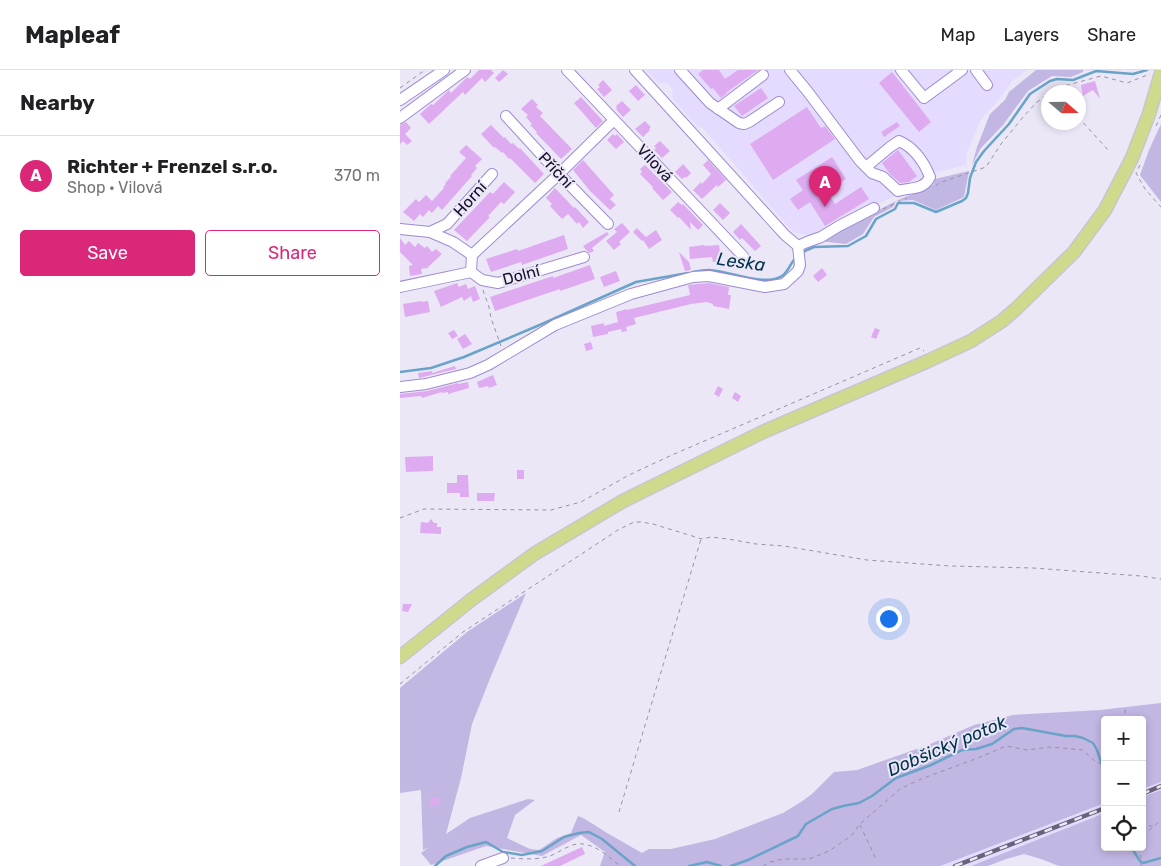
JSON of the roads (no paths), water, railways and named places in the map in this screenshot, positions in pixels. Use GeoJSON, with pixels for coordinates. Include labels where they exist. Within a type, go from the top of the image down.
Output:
{"type":"FeatureCollection","features":[{"type":"Feature","properties":{"kind":"main road"},"geometry":{"type":"LineString","coordinates":[[400,658],[471,600],[534,554],[623,501],[765,431],[971,341],[1002,321],[1074,252],[1105,210],[1128,167],[1144,128],[1157,77]]}},
{"type":"Feature","properties":{"kind":"street"},"geometry":{"type":"LineString","coordinates":[[400,100],[444,70]]}},
{"type":"Feature","properties":{"kind":"street"},"geometry":{"type":"LineString","coordinates":[[400,118],[465,70]]}},
{"type":"Feature","properties":{"kind":"street","name":"Vilová"},"geometry":{"type":"LineString","coordinates":[[567,70],[743,256]]}},
{"type":"Feature","properties":{"kind":"street"},"geometry":{"type":"LineString","coordinates":[[400,387],[426,384],[470,373],[488,365],[555,325],[631,294],[701,276],[723,278],[765,287],[778,286],[798,271],[800,265],[798,248],[635,70]]}},
{"type":"Feature","properties":{"kind":"street"},"geometry":{"type":"LineString","coordinates":[[790,70],[860,161],[866,167],[872,173],[883,177],[898,191],[920,188],[928,182],[930,177],[920,157],[911,148],[899,141],[866,167]]}},
{"type":"Feature","properties":{"kind":"street"},"geometry":{"type":"LineString","coordinates":[[901,70],[924,98],[962,70]]}},
{"type":"Feature","properties":{"kind":"street"},"geometry":{"type":"LineString","coordinates":[[976,70],[987,84]]}},
{"type":"Feature","properties":{"kind":"street"},"geometry":{"type":"LineString","coordinates":[[684,71],[710,103],[739,123],[744,124],[779,102]]}},
{"type":"Feature","properties":{"kind":"street"},"geometry":{"type":"LineString","coordinates":[[718,109],[763,75]]}},
{"type":"Feature","properties":{"kind":"street","name":"Příční"},"geometry":{"type":"LineString","coordinates":[[506,116],[608,224]]}},
{"type":"Feature","properties":{"kind":"street"},"geometry":{"type":"LineString","coordinates":[[400,287],[471,272],[472,255],[614,120]]}},
{"type":"Feature","properties":{"kind":"street","name":"Horní"},"geometry":{"type":"LineString","coordinates":[[430,232],[447,224],[492,174]]}},
{"type":"Feature","properties":{"kind":"street"},"geometry":{"type":"LineString","coordinates":[[798,248],[874,208]]}},
{"type":"Feature","properties":{"kind":"street","name":"Horní"},"geometry":{"type":"LineString","coordinates":[[447,224],[445,230],[447,240]]}},
{"type":"Feature","properties":{"kind":"street","name":"Horní"},"geometry":{"type":"LineString","coordinates":[[400,229],[430,232],[454,242],[472,255]]}},
{"type":"Feature","properties":{"kind":"street","name":"Dolní"},"geometry":{"type":"LineString","coordinates":[[471,272],[482,280],[498,283],[584,257]]}},
{"type":"Feature","properties":{"kind":"street"},"geometry":{"type":"LineString","coordinates":[[481,866],[503,858]]}},
{"type":"Feature","properties":{"kind":"waterway","name":"Leska"},"geometry":{"type":"LineString","coordinates":[[802,253],[814,247],[848,246],[866,236],[876,219],[895,209],[898,203],[914,203],[936,212],[962,201],[968,193],[970,178],[976,162],[984,151],[1009,124],[1030,94],[1050,81],[1057,79],[1073,80],[1096,71],[1133,74],[1147,70]]}},
{"type":"Feature","properties":{"kind":"waterway","name":"Leska"},"geometry":{"type":"LineString","coordinates":[[693,272],[709,270],[757,279],[775,279],[782,276],[796,258]]}},
{"type":"Feature","properties":{"kind":"waterway","name":"Leska"},"geometry":{"type":"LineString","coordinates":[[400,372],[431,368],[464,357],[636,282],[688,273]]}},
{"type":"Feature","properties":{"kind":"waterway","name":"Dobšický potok"},"geometry":{"type":"LineString","coordinates":[[731,866],[798,836],[806,824],[832,809],[859,803],[896,778],[931,765],[962,750],[976,749],[992,744],[1014,729],[1022,728],[1083,738],[1093,743],[1101,762]]}},
{"type":"Feature","properties":{"kind":"waterway","name":"Dobšický potok"},"geometry":{"type":"LineString","coordinates":[[435,866],[446,856],[467,847],[486,842],[503,852],[522,855],[542,851],[564,837],[589,832],[602,839],[635,866]]}},
{"type":"Feature","properties":{"kind":"waterway","name":"Dobšický potok"},"geometry":{"type":"LineString","coordinates":[[1134,851],[1143,863],[1161,858]]}},
{"type":"Feature","properties":{"kind":"waterway","name":"Dobšický potok"},"geometry":{"type":"LineString","coordinates":[[689,866],[707,862],[721,866]]}},
{"type":"Feature","properties":{"kind":"railway"},"geometry":{"type":"LineString","coordinates":[[1146,792],[1161,786]]}},
{"type":"Feature","properties":{"kind":"railway"},"geometry":{"type":"LineString","coordinates":[[955,866],[1101,810]]}},
{"type":"Feature","properties":{"kind":"place","name":"Richter + Frenzel s.r.o."},"geometry":{"type":"Point","coordinates":[825,207]}}]}
